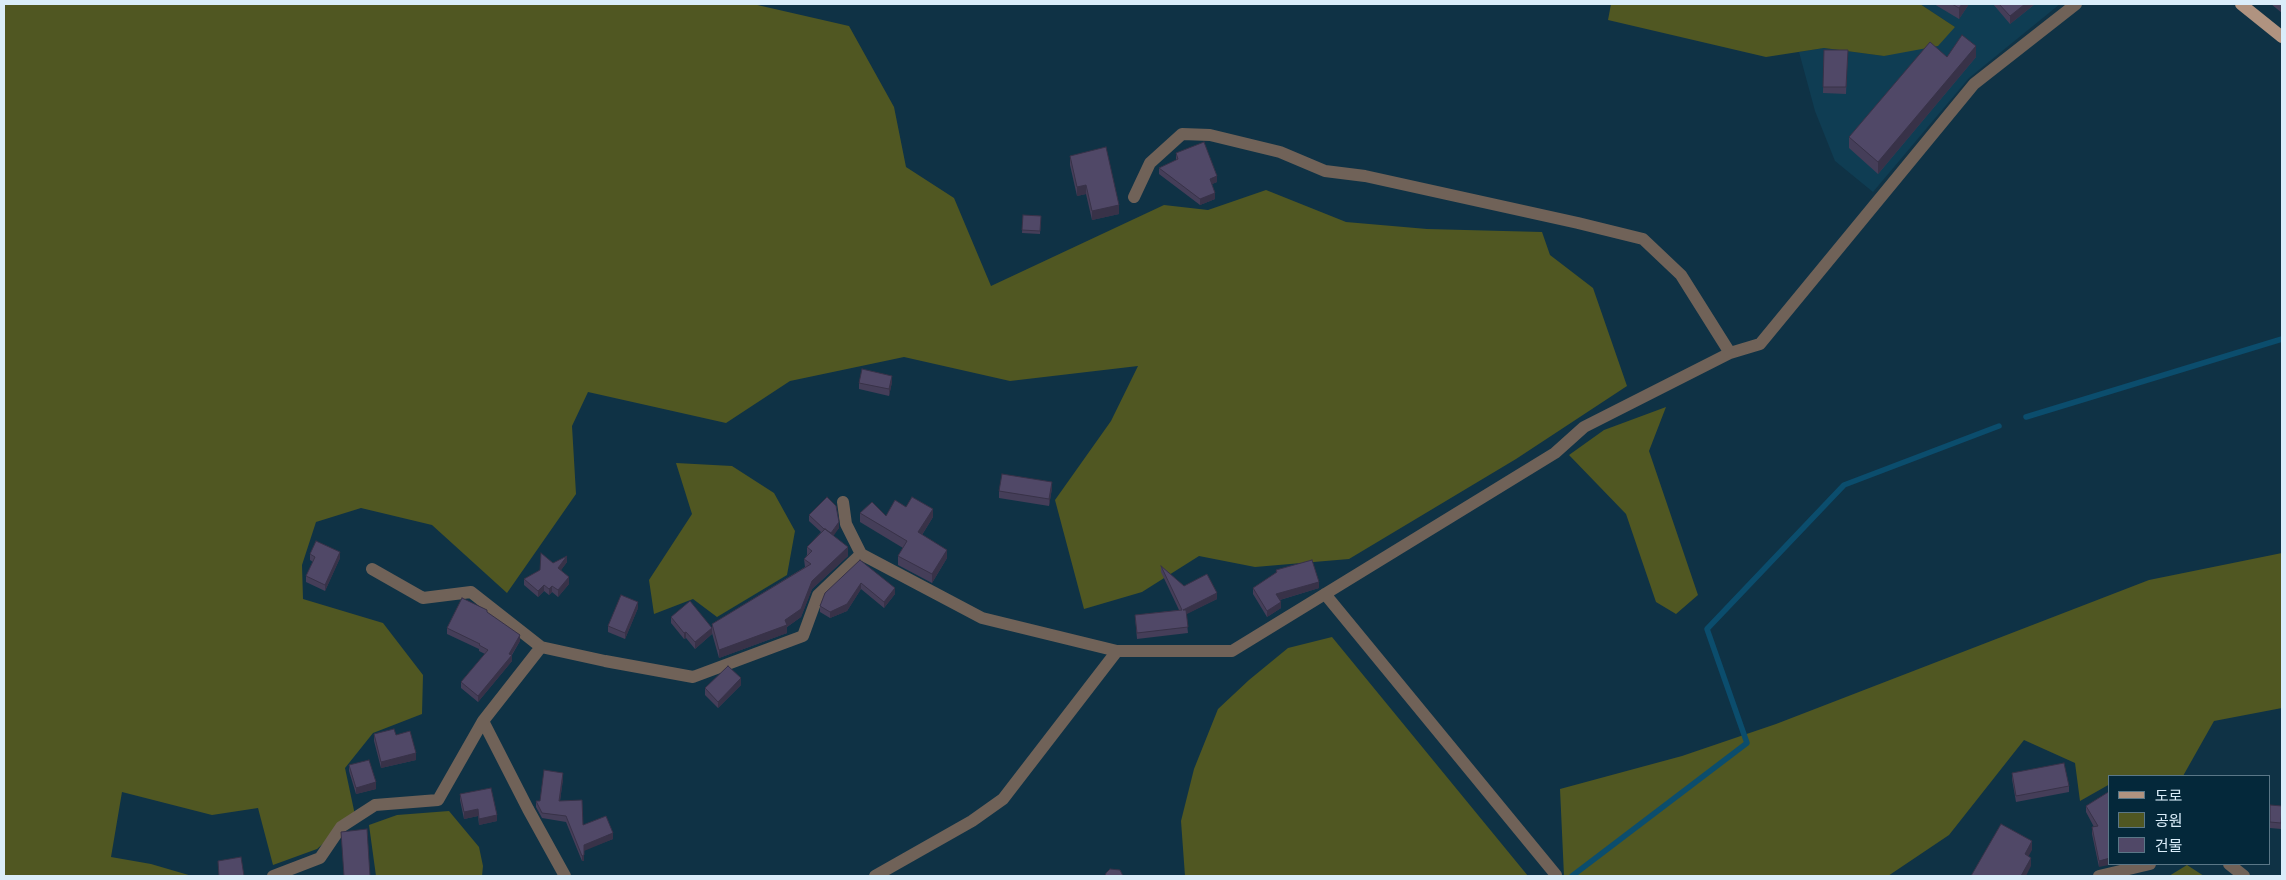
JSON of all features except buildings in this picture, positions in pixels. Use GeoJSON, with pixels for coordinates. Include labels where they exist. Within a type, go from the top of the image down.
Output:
{"type":"FeatureCollection","features":[{"type":"Feature","properties":{"kind":"main road"},"geometry":{"type":"LineString","coordinates":[[2241,4],[2282,37]]}},
{"type":"Feature","properties":{"kind":"street"},"geometry":{"type":"LineString","coordinates":[[843,502],[846,524],[861,554],[982,618],[1117,651],[1232,651],[1555,453],[1584,427],[1730,353],[1760,344],[1974,84],[2076,4]]}},
{"type":"Feature","properties":{"kind":"street"},"geometry":{"type":"LineString","coordinates":[[1134,197],[1150,163],[1182,134],[1210,135],[1280,152],[1325,171],[1365,176],[1642,239],[1681,275],[1730,353]]}},
{"type":"Feature","properties":{"kind":"street"},"geometry":{"type":"LineString","coordinates":[[372,569],[423,598],[470,592],[541,646],[604,661],[693,677],[803,636],[818,596],[861,554]]}},
{"type":"Feature","properties":{"kind":"street"},"geometry":{"type":"LineString","coordinates":[[1325,594],[1556,875]]}},
{"type":"Feature","properties":{"kind":"street"},"geometry":{"type":"LineString","coordinates":[[273,876],[320,858],[341,827],[374,805],[438,800],[483,721],[541,646]]}},
{"type":"Feature","properties":{"kind":"street"},"geometry":{"type":"LineString","coordinates":[[875,876],[972,822],[1003,799],[1117,651]]}},
{"type":"Feature","properties":{"kind":"street"},"geometry":{"type":"LineString","coordinates":[[483,721],[528,809],[566,876]]}},
{"type":"Feature","properties":{"kind":"street"},"geometry":{"type":"LineString","coordinates":[[2099,876],[2146,865]]}},
{"type":"Feature","properties":{"kind":"street"},"geometry":{"type":"LineString","coordinates":[[2230,865],[2244,876]]}},
{"type":"Feature","properties":{"kind":"shaded area"},"geometry":{"type":"Polygon","coordinates":[[[1920,4],[2060,4],[1969,78],[1873,192],[1835,161],[1815,111],[1799,52],[1824,48],[1884,56],[1955,27],[1920,4]]]}},
{"type":"Feature","properties":{"kind":"green space"},"geometry":{"type":"Polygon","coordinates":[[[4,4],[753,4],[849,26],[894,107],[906,167],[954,198],[991,286],[1164,205],[1208,210],[1266,190],[1346,222],[1427,229],[1542,232],[1550,255],[1593,288],[1627,386],[1516,459],[1349,559],[1255,567],[1199,556],[1142,592],[1084,609],[1055,500],[1111,421],[1138,366],[1010,381],[904,357],[790,381],[726,423],[588,392],[572,426],[576,494],[507,593],[432,525],[361,508],[316,522],[302,565],[303,599],[383,623],[423,675],[422,714],[373,733],[345,768],[355,815],[317,849],[273,865],[258,808],[212,815],[122,792],[111,857],[151,864],[192,876],[4,876],[4,4]]]}},
{"type":"Feature","properties":{"kind":"green space"},"geometry":{"type":"Polygon","coordinates":[[[1611,4],[1920,4],[1955,27],[1938,46],[1884,56],[1824,48],[1766,57],[1608,20],[1611,4]]]}},
{"type":"Feature","properties":{"kind":"green space"},"geometry":{"type":"Polygon","coordinates":[[[1666,407],[1649,451],[1698,595],[1676,614],[1656,602],[1626,514],[1569,455],[1604,430],[1666,407]]]}},
{"type":"Feature","properties":{"kind":"green space"},"geometry":{"type":"Polygon","coordinates":[[[676,463],[732,466],[774,493],[795,531],[787,575],[717,617],[693,599],[654,614],[649,580],[692,514],[676,463]]]}},
{"type":"Feature","properties":{"kind":"green space"},"geometry":{"type":"Polygon","coordinates":[[[2282,553],[2282,708],[2214,721],[2184,775],[2108,775],[2108,785],[2080,801],[2075,763],[2024,740],[1949,835],[1888,876],[1564,876],[1560,789],[1682,756],[1776,724],[2149,580],[2282,553]]]}},
{"type":"Feature","properties":{"kind":"green space"},"geometry":{"type":"Polygon","coordinates":[[[1332,637],[1528,876],[1185,876],[1181,821],[1194,769],[1218,709],[1288,648],[1332,637]]]}},
{"type":"Feature","properties":{"kind":"green space"},"geometry":{"type":"Polygon","coordinates":[[[449,811],[479,847],[483,866],[482,876],[376,876],[369,825],[397,815],[449,811]]]}},
{"type":"Feature","properties":{"kind":"green space"},"geometry":{"type":"Polygon","coordinates":[[[2187,865],[2204,876],[2169,876],[2187,865]]]}},
{"type":"Feature","properties":{"kind":"waterway"},"geometry":{"type":"LineString","coordinates":[[2026,417],[2282,339]]}},
{"type":"Feature","properties":{"kind":"waterway"},"geometry":{"type":"LineString","coordinates":[[1572,876],[1747,743],[1707,629],[1844,485],[1999,426]]}}]}
